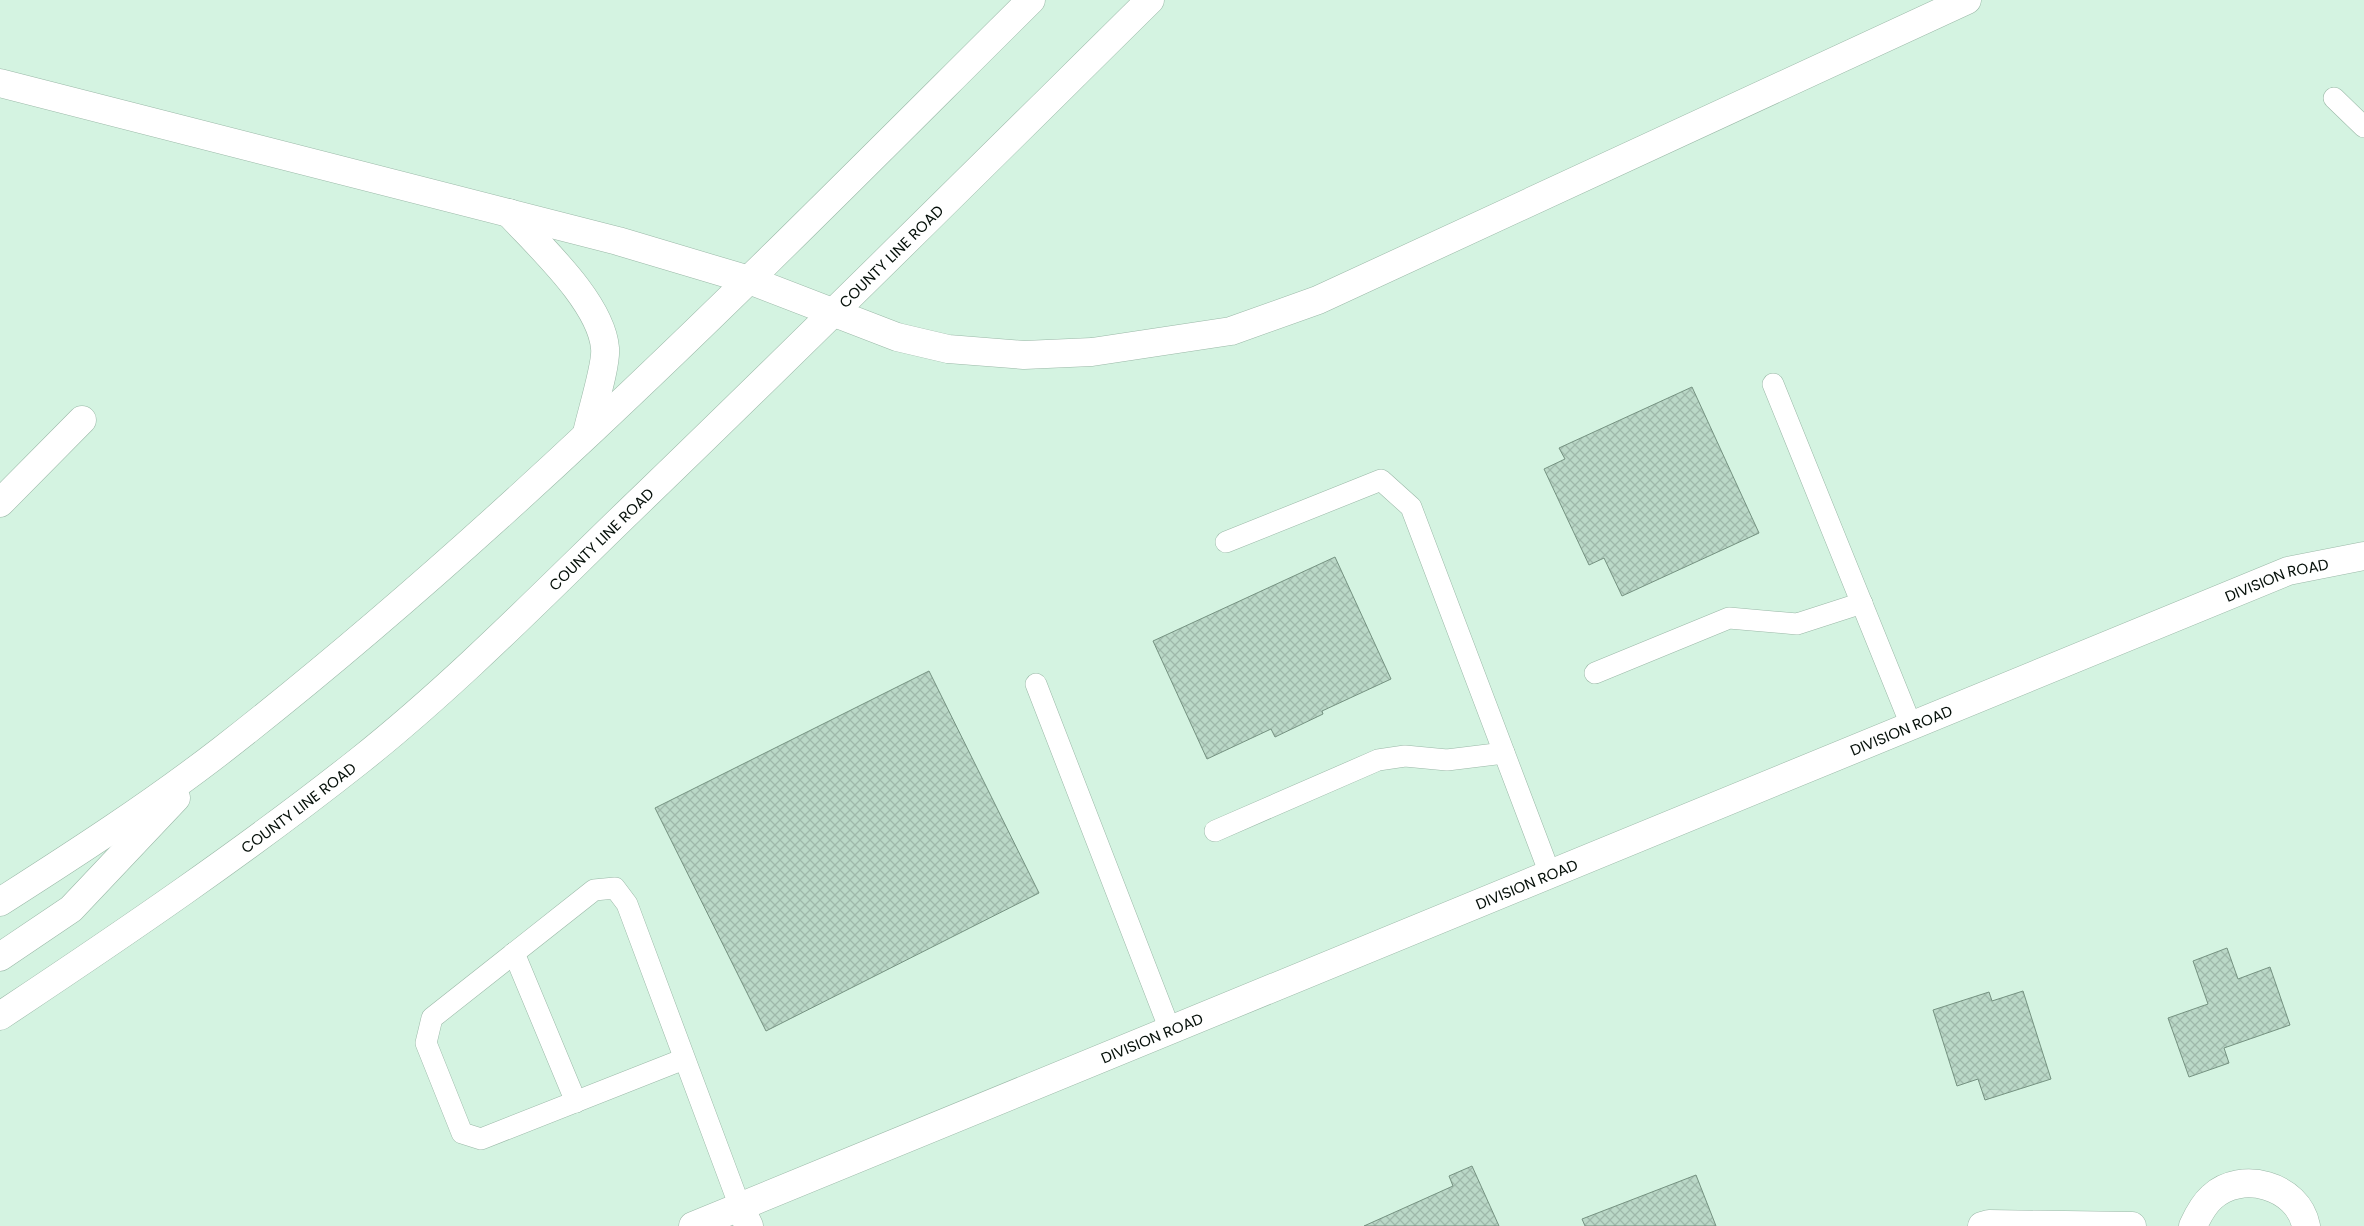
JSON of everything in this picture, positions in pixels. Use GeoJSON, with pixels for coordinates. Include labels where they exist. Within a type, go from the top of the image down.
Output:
{"type":"FeatureCollection","features":[{"type":"Feature","properties":{"kind":"main road"},"geometry":{"type":"LineString","coordinates":[[0,902],[92,843],[220,752],[409,596],[510,506],[749,280],[1031,0]]}},
{"type":"Feature","properties":{"kind":"main road","name":"COUNTY LINE ROAD"},"geometry":{"type":"LineString","coordinates":[[0,1016],[139,923],[270,828],[388,737],[444,689],[835,312],[1150,0]]}},
{"type":"Feature","properties":{"kind":"main road"},"geometry":{"type":"LineString","coordinates":[[0,83],[618,241],[749,280],[835,312],[897,338],[948,349],[1024,356],[1092,352],[1231,331],[1318,300],[1967,0]]}},
{"type":"Feature","properties":{"kind":"main road"},"geometry":{"type":"LineString","coordinates":[[509,213],[565,274],[593,311],[605,348],[587,433]]}},
{"type":"Feature","properties":{"kind":"main road"},"geometry":{"type":"LineString","coordinates":[[2,496],[82,420]]}},
{"type":"Feature","properties":{"kind":"main road","name":"DIVISION ROAD"},"geometry":{"type":"LineString","coordinates":[[693,1226],[744,1216],[1170,1030],[2288,571],[2364,556]]}},
{"type":"Feature","properties":{"kind":"main road"},"geometry":{"type":"LineString","coordinates":[[0,957],[71,909],[220,752]]}},
{"type":"Feature","properties":{"kind":"main road"},"geometry":{"type":"LineString","coordinates":[[2193,1226],[2200,1210],[2212,1196],[2228,1186],[2247,1182],[2266,1184],[2282,1192],[2296,1205],[2306,1226]]}},
{"type":"Feature","properties":{"kind":"main road"},"geometry":{"type":"LineString","coordinates":[[1982,1226],[1989,1224],[2132,1226]]}},
{"type":"Feature","properties":{"kind":"lane"},"geometry":{"type":"LineString","coordinates":[[2334,98],[2364,127]]}},
{"type":"Feature","properties":{"kind":"lane"},"geometry":{"type":"LineString","coordinates":[[1773,384],[1911,725]]}},
{"type":"Feature","properties":{"kind":"lane"},"geometry":{"type":"LineString","coordinates":[[1226,542],[1381,480],[1411,507],[1550,874]]}},
{"type":"Feature","properties":{"kind":"lane"},"geometry":{"type":"LineString","coordinates":[[1595,673],[1729,618],[1797,624],[1862,602]]}},
{"type":"Feature","properties":{"kind":"lane"},"geometry":{"type":"LineString","coordinates":[[1036,684],[1170,1030]]}},
{"type":"Feature","properties":{"kind":"lane"},"geometry":{"type":"LineString","coordinates":[[1215,831],[1378,760],[1405,756],[1446,760],[1504,753]]}},
{"type":"Feature","properties":{"kind":"lane"},"geometry":{"type":"LineString","coordinates":[[684,1059],[481,1139],[462,1133],[426,1043],[432,1018],[594,890],[615,888],[627,904],[744,1216]]}},
{"type":"Feature","properties":{"kind":"lane"},"geometry":{"type":"LineString","coordinates":[[514,953],[576,1102]]}},
{"type":"Feature","properties":{"kind":"building"},"geometry":{"type":"Polygon","coordinates":[[[1692,387],[1759,533],[1622,596],[1604,558],[1589,565],[1544,469],[1565,459],[1559,448],[1692,387]]]}},
{"type":"Feature","properties":{"kind":"building"},"geometry":{"type":"Polygon","coordinates":[[[1335,557],[1391,679],[1322,711],[1323,714],[1275,737],[1271,729],[1207,759],[1153,641],[1335,557]]]}},
{"type":"Feature","properties":{"kind":"building"},"geometry":{"type":"Polygon","coordinates":[[[929,671],[1039,893],[766,1031],[655,808],[929,671]]]}},
{"type":"Feature","properties":{"kind":"building"},"geometry":{"type":"Polygon","coordinates":[[[2227,948],[2238,979],[2270,967],[2290,1025],[2224,1048],[2229,1063],[2189,1077],[2168,1018],[2208,1004],[2193,961],[2227,948]]]}},
{"type":"Feature","properties":{"kind":"building"},"geometry":{"type":"Polygon","coordinates":[[[2023,991],[2051,1079],[1985,1100],[1978,1079],[1957,1086],[1933,1010],[1989,992],[1992,1001],[2023,991]]]}},
{"type":"Feature","properties":{"kind":"building"},"geometry":{"type":"Polygon","coordinates":[[[1472,1166],[1499,1226],[1364,1226],[1453,1186],[1449,1176],[1472,1166]]]}},
{"type":"Feature","properties":{"kind":"building"},"geometry":{"type":"Polygon","coordinates":[[[1696,1175],[1716,1226],[1585,1226],[1582,1219],[1696,1175]]]}}]}
